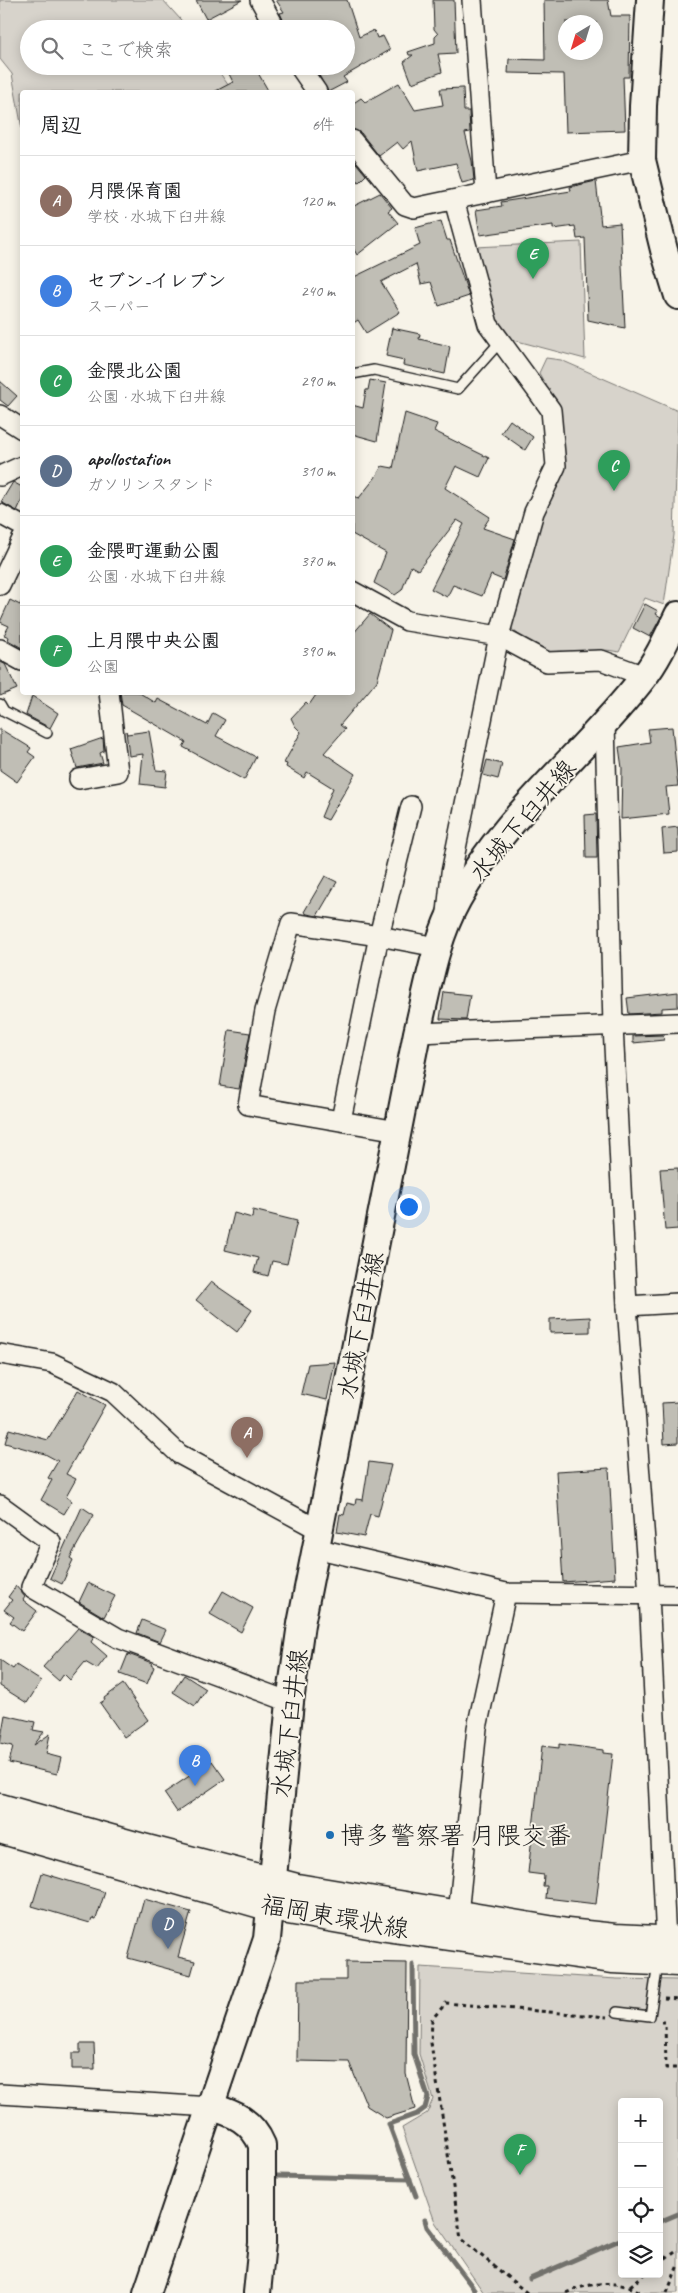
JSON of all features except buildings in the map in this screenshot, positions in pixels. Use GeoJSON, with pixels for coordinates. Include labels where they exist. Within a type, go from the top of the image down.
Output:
{"type":"FeatureCollection","features":[{"type":"Feature","properties":{"kind":"main road"},"geometry":{"type":"LineString","coordinates":[[650,0],[642,106],[642,160],[664,250],[678,296]]}},
{"type":"Feature","properties":{"kind":"main road","name":"水城下臼井線"},"geometry":{"type":"LineString","coordinates":[[147,2293],[267,1939],[290,1702],[317,1539],[417,1033],[437,947],[446,923],[459,898],[488,852],[605,723],[644,676],[665,643],[678,615]]}},
{"type":"Feature","properties":{"kind":"main road","name":"福岡東環状線"},"geometry":{"type":"LineString","coordinates":[[0,1808],[271,1895],[458,1916],[670,1952]]}},
{"type":"Feature","properties":{"kind":"main road","name":"福岡東環状線"},"geometry":{"type":"LineString","coordinates":[[0,1829],[271,1895],[386,1927],[612,1959],[670,1952]]}},
{"type":"Feature","properties":{"kind":"main road"},"geometry":{"type":"LineString","coordinates":[[211,2107],[234,2113],[256,2132],[262,2145],[262,2243],[257,2293]]}},
{"type":"Feature","properties":{"kind":"street"},"geometry":{"type":"LineString","coordinates":[[260,0],[271,20]]}},
{"type":"Feature","properties":{"kind":"street"},"geometry":{"type":"LineString","coordinates":[[472,0],[486,193]]}},
{"type":"Feature","properties":{"kind":"street"},"geometry":{"type":"LineString","coordinates":[[305,75],[316,90]]}},
{"type":"Feature","properties":{"kind":"street"},"geometry":{"type":"LineString","coordinates":[[355,144],[405,205],[420,208],[642,160]]}},
{"type":"Feature","properties":{"kind":"street"},"geometry":{"type":"LineString","coordinates":[[446,923],[451,873],[499,636],[534,512],[556,466],[551,410],[531,380],[488,324],[454,200]]}},
{"type":"Feature","properties":{"kind":"street"},"geometry":{"type":"LineString","coordinates":[[0,416],[20,428]]}},
{"type":"Feature","properties":{"kind":"street"},"geometry":{"type":"LineString","coordinates":[[0,476],[20,467]]}},
{"type":"Feature","properties":{"kind":"street"},"geometry":{"type":"LineString","coordinates":[[0,514],[20,525]]}},
{"type":"Feature","properties":{"kind":"street"},"geometry":{"type":"LineString","coordinates":[[0,585],[20,543]]}},
{"type":"Feature","properties":{"kind":"street"},"geometry":{"type":"LineString","coordinates":[[355,593],[407,621],[499,636],[546,662],[601,660],[644,676]]}},
{"type":"Feature","properties":{"kind":"street"},"geometry":{"type":"LineString","coordinates":[[0,649],[20,661]]}},
{"type":"Feature","properties":{"kind":"street"},"geometry":{"type":"LineString","coordinates":[[79,779],[118,772],[109,695]]}},
{"type":"Feature","properties":{"kind":"street"},"geometry":{"type":"LineString","coordinates":[[605,723],[613,1026],[627,1306],[649,1594],[670,1952]]}},
{"type":"Feature","properties":{"kind":"street"},"geometry":{"type":"LineString","coordinates":[[341,1120],[379,936],[411,806]]}},
{"type":"Feature","properties":{"kind":"street"},"geometry":{"type":"LineString","coordinates":[[398,1131],[248,1105],[265,1011],[291,923],[437,947]]}},
{"type":"Feature","properties":{"kind":"street"},"geometry":{"type":"LineString","coordinates":[[417,1033],[678,1023]]}},
{"type":"Feature","properties":{"kind":"street"},"geometry":{"type":"LineString","coordinates":[[627,1306],[678,1304]]}},
{"type":"Feature","properties":{"kind":"street"},"geometry":{"type":"LineString","coordinates":[[0,1354],[52,1363],[113,1392],[179,1454],[317,1539],[506,1593],[678,1595]]}},
{"type":"Feature","properties":{"kind":"street"},"geometry":{"type":"LineString","coordinates":[[0,1504],[51,1542],[31,1587],[118,1638],[290,1702]]}},
{"type":"Feature","properties":{"kind":"street"},"geometry":{"type":"LineString","coordinates":[[458,1916],[477,1728],[506,1593]]}},
{"type":"Feature","properties":{"kind":"street"},"geometry":{"type":"LineString","coordinates":[[0,2094],[211,2107]]}},
{"type":"Feature","properties":{"kind":"lane"},"geometry":{"type":"LineString","coordinates":[[355,373],[374,370],[458,389],[500,342]]}},
{"type":"Feature","properties":{"kind":"lane"},"geometry":{"type":"LineString","coordinates":[[0,704],[4,711],[47,733]]}},
{"type":"Feature","properties":{"kind":"lane"},"geometry":{"type":"LineString","coordinates":[[616,2015],[650,2016],[670,1952]]}},
{"type":"Feature","properties":{"kind":"path"},"geometry":{"type":"LineString","coordinates":[[659,1998],[678,1999]]}},
{"type":"Feature","properties":{"kind":"path"},"geometry":{"type":"LineString","coordinates":[[527,2293],[461,2239],[430,2043],[432,2019],[446,2002],[616,2015]]}},
{"type":"Feature","properties":{"kind":"path"},"geometry":{"type":"LineString","coordinates":[[655,2021],[665,2022],[666,2068],[678,2068]]}},
{"type":"Feature","properties":{"kind":"path"},"geometry":{"type":"LineString","coordinates":[[663,2260],[678,2249]]}},
{"type":"Feature","properties":{"kind":"path"},"geometry":{"type":"LineString","coordinates":[[667,2293],[678,2265]]}},
{"type":"Feature","properties":{"kind":"path"},"geometry":{"type":"LineString","coordinates":[[630,2286],[640,2278]]}},
{"type":"Feature","properties":{"kind":"path"},"geometry":{"type":"LineString","coordinates":[[566,2293],[608,2283],[630,2286],[642,2293]]}},
{"type":"Feature","properties":{"kind":"shaded area"},"geometry":{"type":"Polygon","coordinates":[[[0,0],[163,0],[181,20],[20,20],[20,75],[221,75],[232,90],[20,90],[20,118],[12,74],[0,59],[0,0]]]}},
{"type":"Feature","properties":{"kind":"shaded area"},"geometry":{"type":"Polygon","coordinates":[[[581,242],[585,359],[506,338],[491,311],[475,247],[581,242]]]}},
{"type":"Feature","properties":{"kind":"shaded area"},"geometry":{"type":"Polygon","coordinates":[[[546,358],[561,360],[678,411],[674,535],[664,605],[645,598],[619,652],[595,650],[568,655],[553,654],[538,648],[508,626],[539,519],[557,406],[539,373],[546,358]]]}},
{"type":"Feature","properties":{"kind":"shaded area"},"geometry":{"type":"Polygon","coordinates":[[[420,1967],[617,1979],[678,1980],[678,2293],[484,2293],[435,2222],[402,2128],[427,2113],[433,2099],[419,2054],[420,1967]]]}},
{"type":"Feature","properties":{"kind":"waterway"},"geometry":{"type":"LineString","coordinates":[[413,1965],[414,2054],[428,2097],[425,2108],[417,2114],[389,2124],[416,2196]]}},
{"type":"Feature","properties":{"kind":"waterway"},"geometry":{"type":"LineString","coordinates":[[277,2176],[410,2179]]}},
{"type":"Feature","properties":{"kind":"waterway"},"geometry":{"type":"LineString","coordinates":[[663,2220],[678,2214]]}},
{"type":"Feature","properties":{"kind":"waterway"},"geometry":{"type":"LineString","coordinates":[[425,2220],[427,2227],[474,2289]]}},
{"type":"Feature","properties":{"kind":"waterway"},"geometry":{"type":"LineString","coordinates":[[530,2279],[618,2241]]}},
{"type":"Feature","properties":{"kind":"place","name":"金隈町運動公園"},"geometry":{"type":"Point","coordinates":[533,279]}},
{"type":"Feature","properties":{"kind":"place","name":"金隈北公園"},"geometry":{"type":"Point","coordinates":[614,491]}},
{"type":"Feature","properties":{"kind":"place","name":"月隈保育園"},"geometry":{"type":"Point","coordinates":[247,1458]}},
{"type":"Feature","properties":{"kind":"place","name":"セブン-イレブン"},"geometry":{"type":"Point","coordinates":[195,1786]}},
{"type":"Feature","properties":{"kind":"place","name":"博多警察署 月隈交番"},"geometry":{"type":"Point","coordinates":[330,1835]}},
{"type":"Feature","properties":{"kind":"place","name":"apollostation"},"geometry":{"type":"Point","coordinates":[168,1949]}},
{"type":"Feature","properties":{"kind":"place","name":"上月隈中央公園"},"geometry":{"type":"Point","coordinates":[520,2175]}}]}
